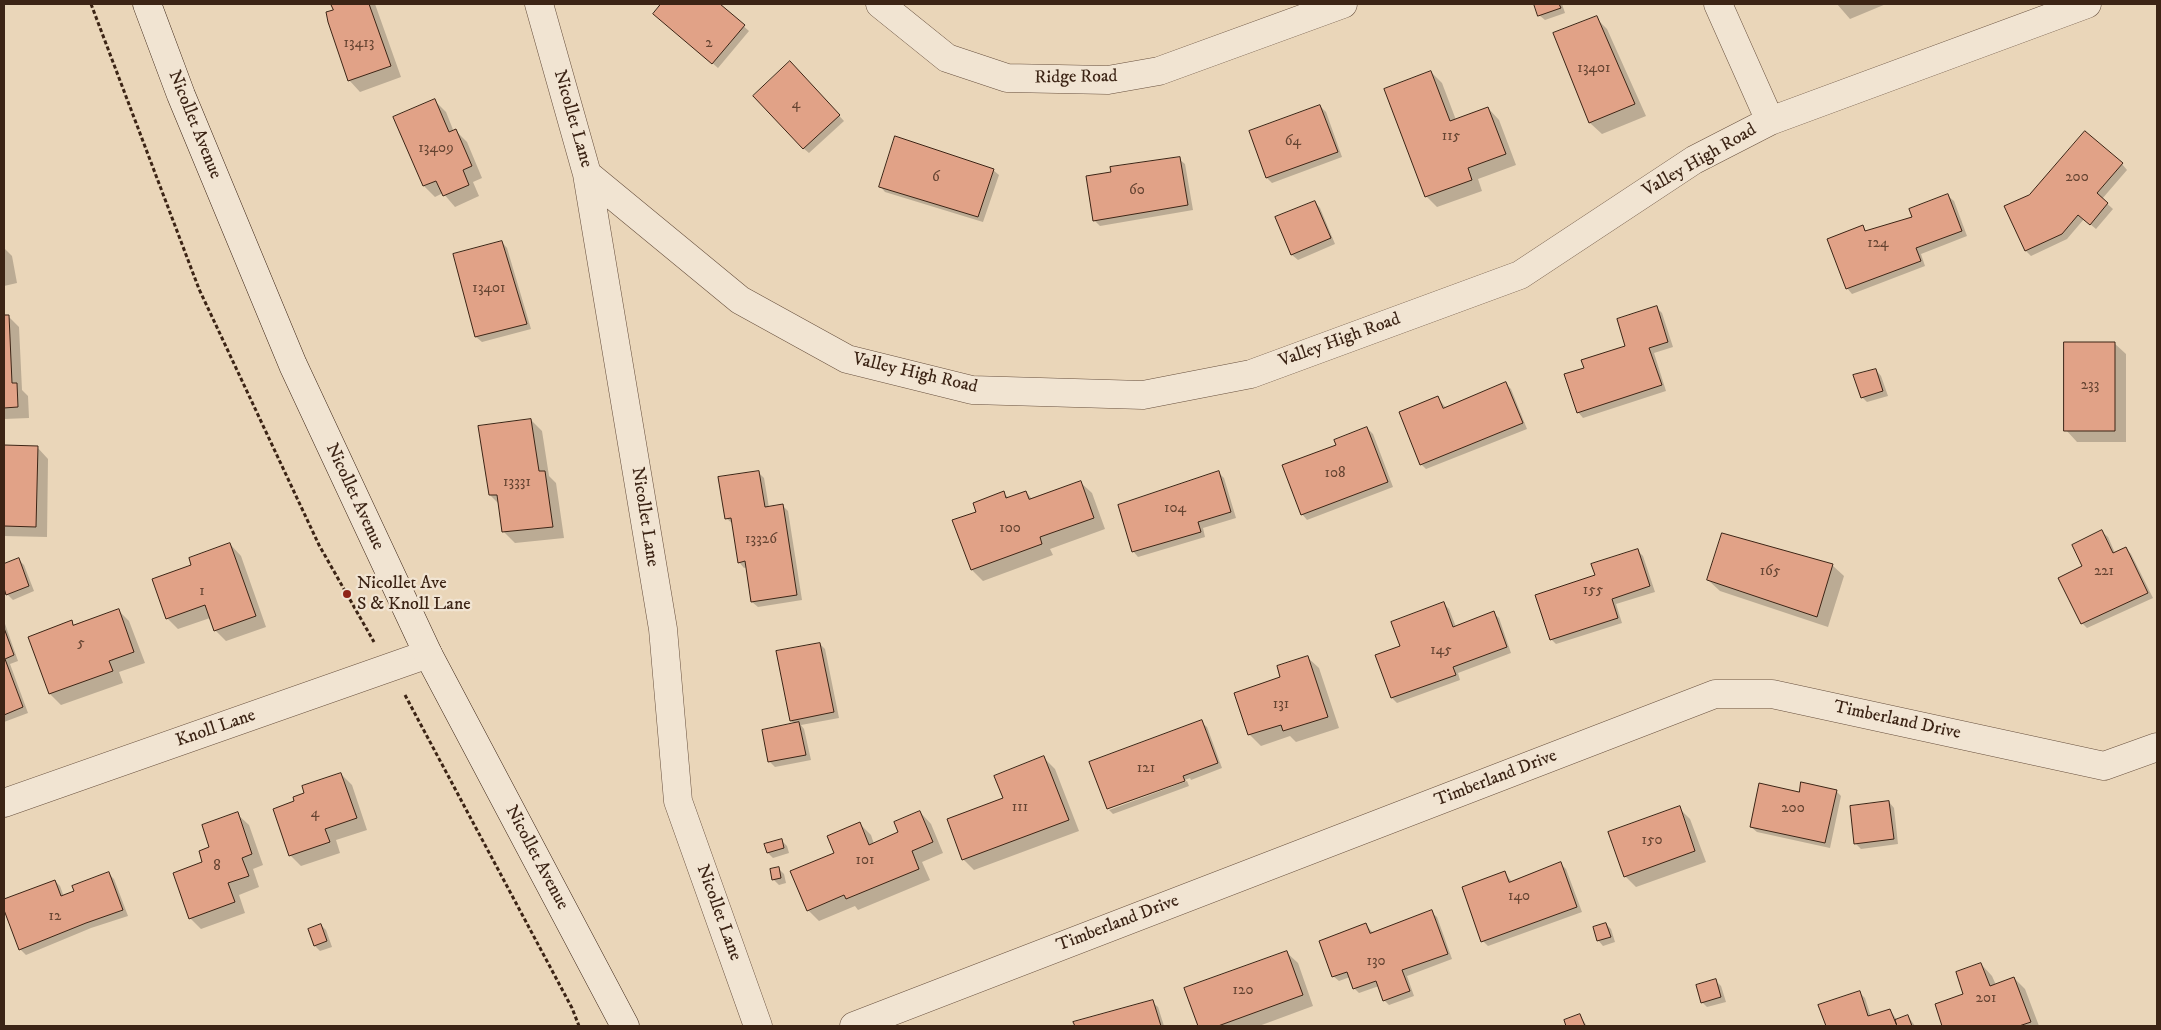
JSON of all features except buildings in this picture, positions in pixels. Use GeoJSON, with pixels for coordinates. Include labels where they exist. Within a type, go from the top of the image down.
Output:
{"type":"FeatureCollection","features":[{"type":"Feature","properties":{"kind":"street","name":"Nicollet Avenue"},"geometry":{"type":"LineString","coordinates":[[147,4],[181,95],[293,364],[428,654],[625,1026]]}},
{"type":"Feature","properties":{"kind":"street","name":"Nicollet Lane"},"geometry":{"type":"LineString","coordinates":[[539,4],[587,174],[663,628],[678,801],[758,1026]]}},
{"type":"Feature","properties":{"kind":"street","name":"Ridge Road"},"geometry":{"type":"LineString","coordinates":[[880,4],[947,58],[1007,78],[1108,80],[1159,71],[1343,4]]}},
{"type":"Feature","properties":{"kind":"street"},"geometry":{"type":"LineString","coordinates":[[1718,4],[1770,121]]}},
{"type":"Feature","properties":{"kind":"street","name":"Valley High Road"},"geometry":{"type":"LineString","coordinates":[[587,174],[740,300],[847,359],[972,390],[1143,395],[1251,374],[1520,275],[1694,160],[1770,121],[2087,4]]}},
{"type":"Feature","properties":{"kind":"street","name":"Knoll Lane"},"geometry":{"type":"LineString","coordinates":[[4,803],[428,654]]}},
{"type":"Feature","properties":{"kind":"street","name":"Timberland Drive"},"geometry":{"type":"LineString","coordinates":[[854,1026],[1715,694],[1772,694],[2104,766],[2157,747]]}},
{"type":"Feature","properties":{"kind":"path"},"geometry":{"type":"LineString","coordinates":[[91,4],[203,297],[319,545],[389,668],[489,852],[572,1008],[579,1026]]}},
{"type":"Feature","properties":{"kind":"place","name":"Nicollet Ave S & Knoll Lane"},"geometry":{"type":"Point","coordinates":[347,594]}}]}
